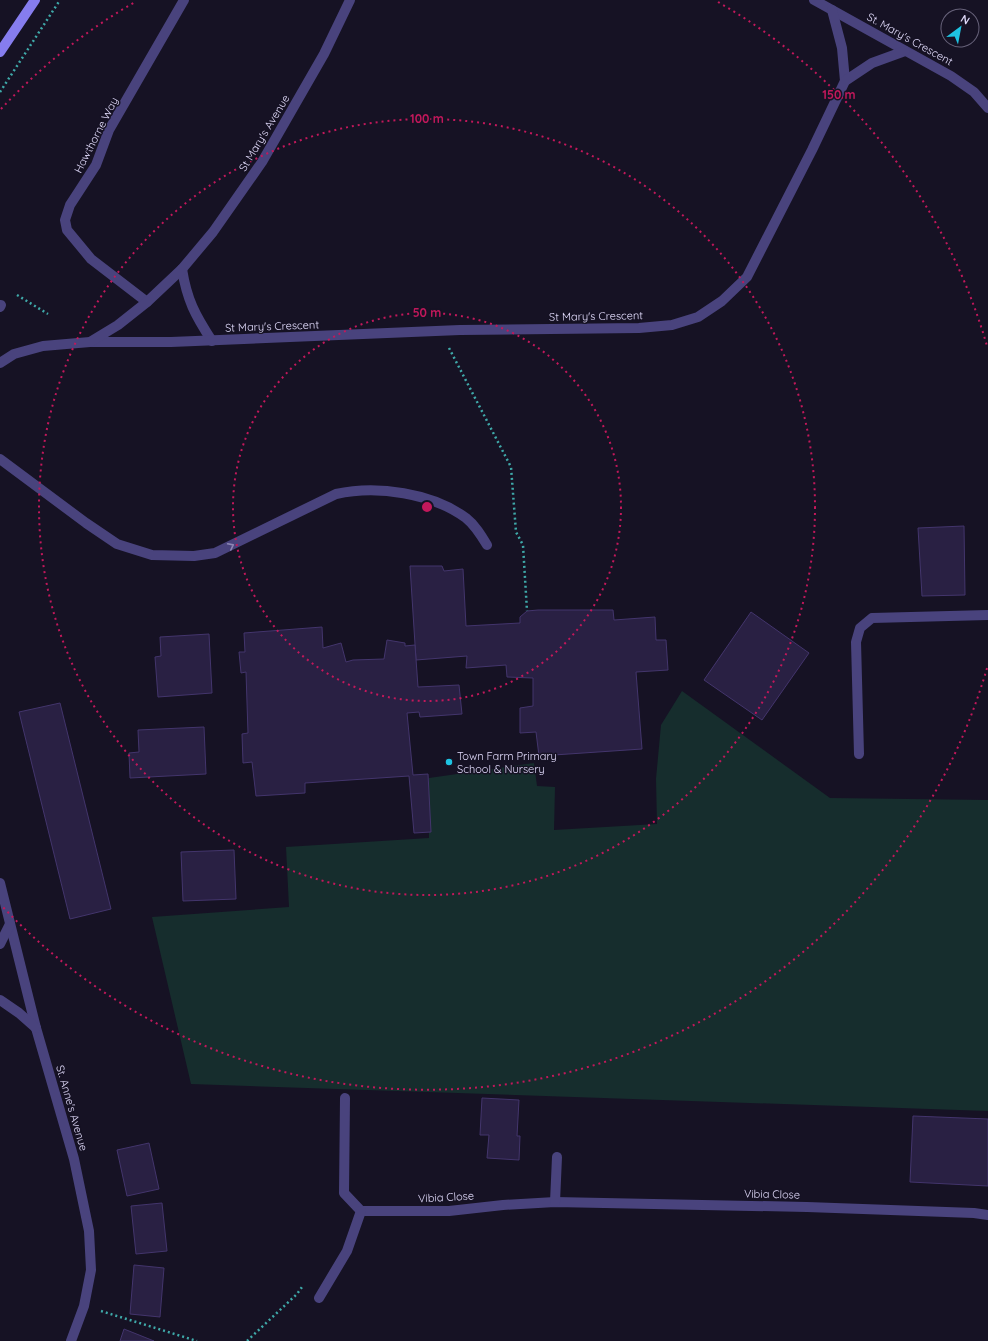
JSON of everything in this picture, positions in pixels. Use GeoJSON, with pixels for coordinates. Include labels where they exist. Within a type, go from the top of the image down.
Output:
{"type":"FeatureCollection","features":[{"type":"Feature","properties":{"kind":"main road"},"geometry":{"type":"LineString","coordinates":[[0,52],[35,0]]}},
{"type":"Feature","properties":{"kind":"street","name":"Hawthorne Way"},"geometry":{"type":"LineString","coordinates":[[147,302],[91,259],[67,230],[65,220],[70,205],[96,165],[109,130],[184,0]]}},
{"type":"Feature","properties":{"kind":"street","name":"St Mary's Avenue"},"geometry":{"type":"LineString","coordinates":[[90,342],[118,325],[147,302],[182,269],[213,232],[262,162],[324,54],[350,0]]}},
{"type":"Feature","properties":{"kind":"street","name":"St. Mary's Crescent"},"geometry":{"type":"LineString","coordinates":[[814,0],[951,76],[974,92],[988,108]]}},
{"type":"Feature","properties":{"kind":"street"},"geometry":{"type":"LineString","coordinates":[[832,10],[842,48],[845,81]]}},
{"type":"Feature","properties":{"kind":"street","name":"St Mary's Crescent"},"geometry":{"type":"LineString","coordinates":[[0,363],[14,354],[43,346],[90,342],[212,341],[443,331],[639,328],[672,325],[698,317],[722,301],[747,276],[812,150],[845,81],[872,62],[905,50]]}},
{"type":"Feature","properties":{"kind":"street"},"geometry":{"type":"LineString","coordinates":[[182,269],[186,289],[196,316],[212,341]]}},
{"type":"Feature","properties":{"kind":"street"},"geometry":{"type":"LineString","coordinates":[[0,458],[116,544],[152,555],[194,556],[216,553],[336,494],[350,491],[387,491],[427,498],[449,507],[467,519],[479,531],[487,545]]}},
{"type":"Feature","properties":{"kind":"street"},"geometry":{"type":"LineString","coordinates":[[859,754],[856,642],[860,628],[872,618],[988,615]]}},
{"type":"Feature","properties":{"kind":"street","name":"St. Anne's Avenue"},"geometry":{"type":"LineString","coordinates":[[0,883],[36,1028],[74,1159],[90,1231],[91,1270],[84,1306],[71,1341]]}},
{"type":"Feature","properties":{"kind":"street"},"geometry":{"type":"LineString","coordinates":[[0,944],[10,924]]}},
{"type":"Feature","properties":{"kind":"street"},"geometry":{"type":"LineString","coordinates":[[0,1000],[19,1013],[36,1028]]}},
{"type":"Feature","properties":{"kind":"street"},"geometry":{"type":"LineString","coordinates":[[319,1298],[347,1251],[361,1211],[344,1193],[345,1098]]}},
{"type":"Feature","properties":{"kind":"street"},"geometry":{"type":"LineString","coordinates":[[555,1202],[557,1156]]}},
{"type":"Feature","properties":{"kind":"street","name":"Vibia Close"},"geometry":{"type":"LineString","coordinates":[[361,1211],[449,1211],[503,1205],[555,1202],[974,1212],[988,1215]]}},
{"type":"Feature","properties":{"kind":"path"},"geometry":{"type":"LineString","coordinates":[[0,92],[60,0]]}},
{"type":"Feature","properties":{"kind":"path"},"geometry":{"type":"LineString","coordinates":[[12,291],[48,314]]}},
{"type":"Feature","properties":{"kind":"path"},"geometry":{"type":"LineString","coordinates":[[443,331],[452,356],[511,467],[516,532],[523,545],[527,611]]}},
{"type":"Feature","properties":{"kind":"path"},"geometry":{"type":"LineString","coordinates":[[247,1341],[297,1294],[306,1281]]}},
{"type":"Feature","properties":{"kind":"path"},"geometry":{"type":"LineString","coordinates":[[84,1306],[197,1341]]}},
{"type":"Feature","properties":{"kind":"green space"},"geometry":{"type":"Polygon","coordinates":[[[682,691],[830,798],[988,800],[988,1111],[191,1084],[152,917],[289,907],[286,847],[429,838],[429,778],[534,763],[537,786],[555,787],[554,830],[657,824],[656,779],[661,725],[682,691]]]}},
{"type":"Feature","properties":{"kind":"building"},"geometry":{"type":"Polygon","coordinates":[[[964,526],[965,595],[922,596],[918,528],[964,526]]]}},
{"type":"Feature","properties":{"kind":"building"},"geometry":{"type":"Polygon","coordinates":[[[410,566],[442,566],[444,571],[463,569],[466,626],[520,623],[520,617],[527,611],[538,610],[613,610],[614,620],[655,617],[656,640],[666,640],[668,670],[636,672],[642,749],[539,756],[536,732],[520,733],[520,708],[533,706],[533,678],[507,677],[506,665],[466,668],[467,656],[416,660],[410,566]]]}},
{"type":"Feature","properties":{"kind":"building"},"geometry":{"type":"Polygon","coordinates":[[[751,612],[809,653],[762,720],[704,680],[751,612]]]}},
{"type":"Feature","properties":{"kind":"building"},"geometry":{"type":"Polygon","coordinates":[[[322,627],[323,648],[341,643],[346,662],[353,660],[384,659],[387,640],[405,643],[405,646],[415,645],[418,687],[459,685],[462,714],[420,717],[419,712],[407,713],[413,775],[428,774],[431,832],[414,833],[409,776],[305,783],[305,793],[256,796],[252,762],[243,763],[242,734],[248,733],[246,672],[241,673],[239,652],[245,652],[244,633],[322,627]]]}},
{"type":"Feature","properties":{"kind":"building"},"geometry":{"type":"Polygon","coordinates":[[[209,634],[212,693],[158,697],[155,657],[161,656],[160,637],[209,634]]]}},
{"type":"Feature","properties":{"kind":"building"},"geometry":{"type":"Polygon","coordinates":[[[60,703],[111,909],[70,919],[19,712],[60,703]]]}},
{"type":"Feature","properties":{"kind":"building"},"geometry":{"type":"Polygon","coordinates":[[[204,727],[206,774],[130,778],[129,753],[139,752],[138,730],[204,727]]]}},
{"type":"Feature","properties":{"kind":"building"},"geometry":{"type":"Polygon","coordinates":[[[234,850],[236,899],[183,901],[181,852],[234,850]]]}},
{"type":"Feature","properties":{"kind":"building"},"geometry":{"type":"Polygon","coordinates":[[[482,1098],[519,1100],[517,1136],[520,1136],[519,1160],[487,1158],[489,1135],[480,1135],[482,1098]]]}},
{"type":"Feature","properties":{"kind":"building"},"geometry":{"type":"Polygon","coordinates":[[[913,1116],[988,1119],[988,1186],[910,1182],[913,1116]]]}},
{"type":"Feature","properties":{"kind":"building"},"geometry":{"type":"Polygon","coordinates":[[[149,1143],[159,1189],[127,1196],[117,1150],[149,1143]]]}},
{"type":"Feature","properties":{"kind":"building"},"geometry":{"type":"Polygon","coordinates":[[[162,1203],[167,1251],[136,1254],[131,1206],[162,1203]]]}},
{"type":"Feature","properties":{"kind":"building"},"geometry":{"type":"Polygon","coordinates":[[[134,1265],[164,1268],[160,1317],[130,1314],[134,1265]]]}},
{"type":"Feature","properties":{"kind":"building"},"geometry":{"type":"Polygon","coordinates":[[[124,1329],[154,1341],[120,1341],[124,1329]]]}},
{"type":"Feature","properties":{"kind":"place","name":"Town Farm Primary School & Nursery"},"geometry":{"type":"Point","coordinates":[449,762]}}]}
